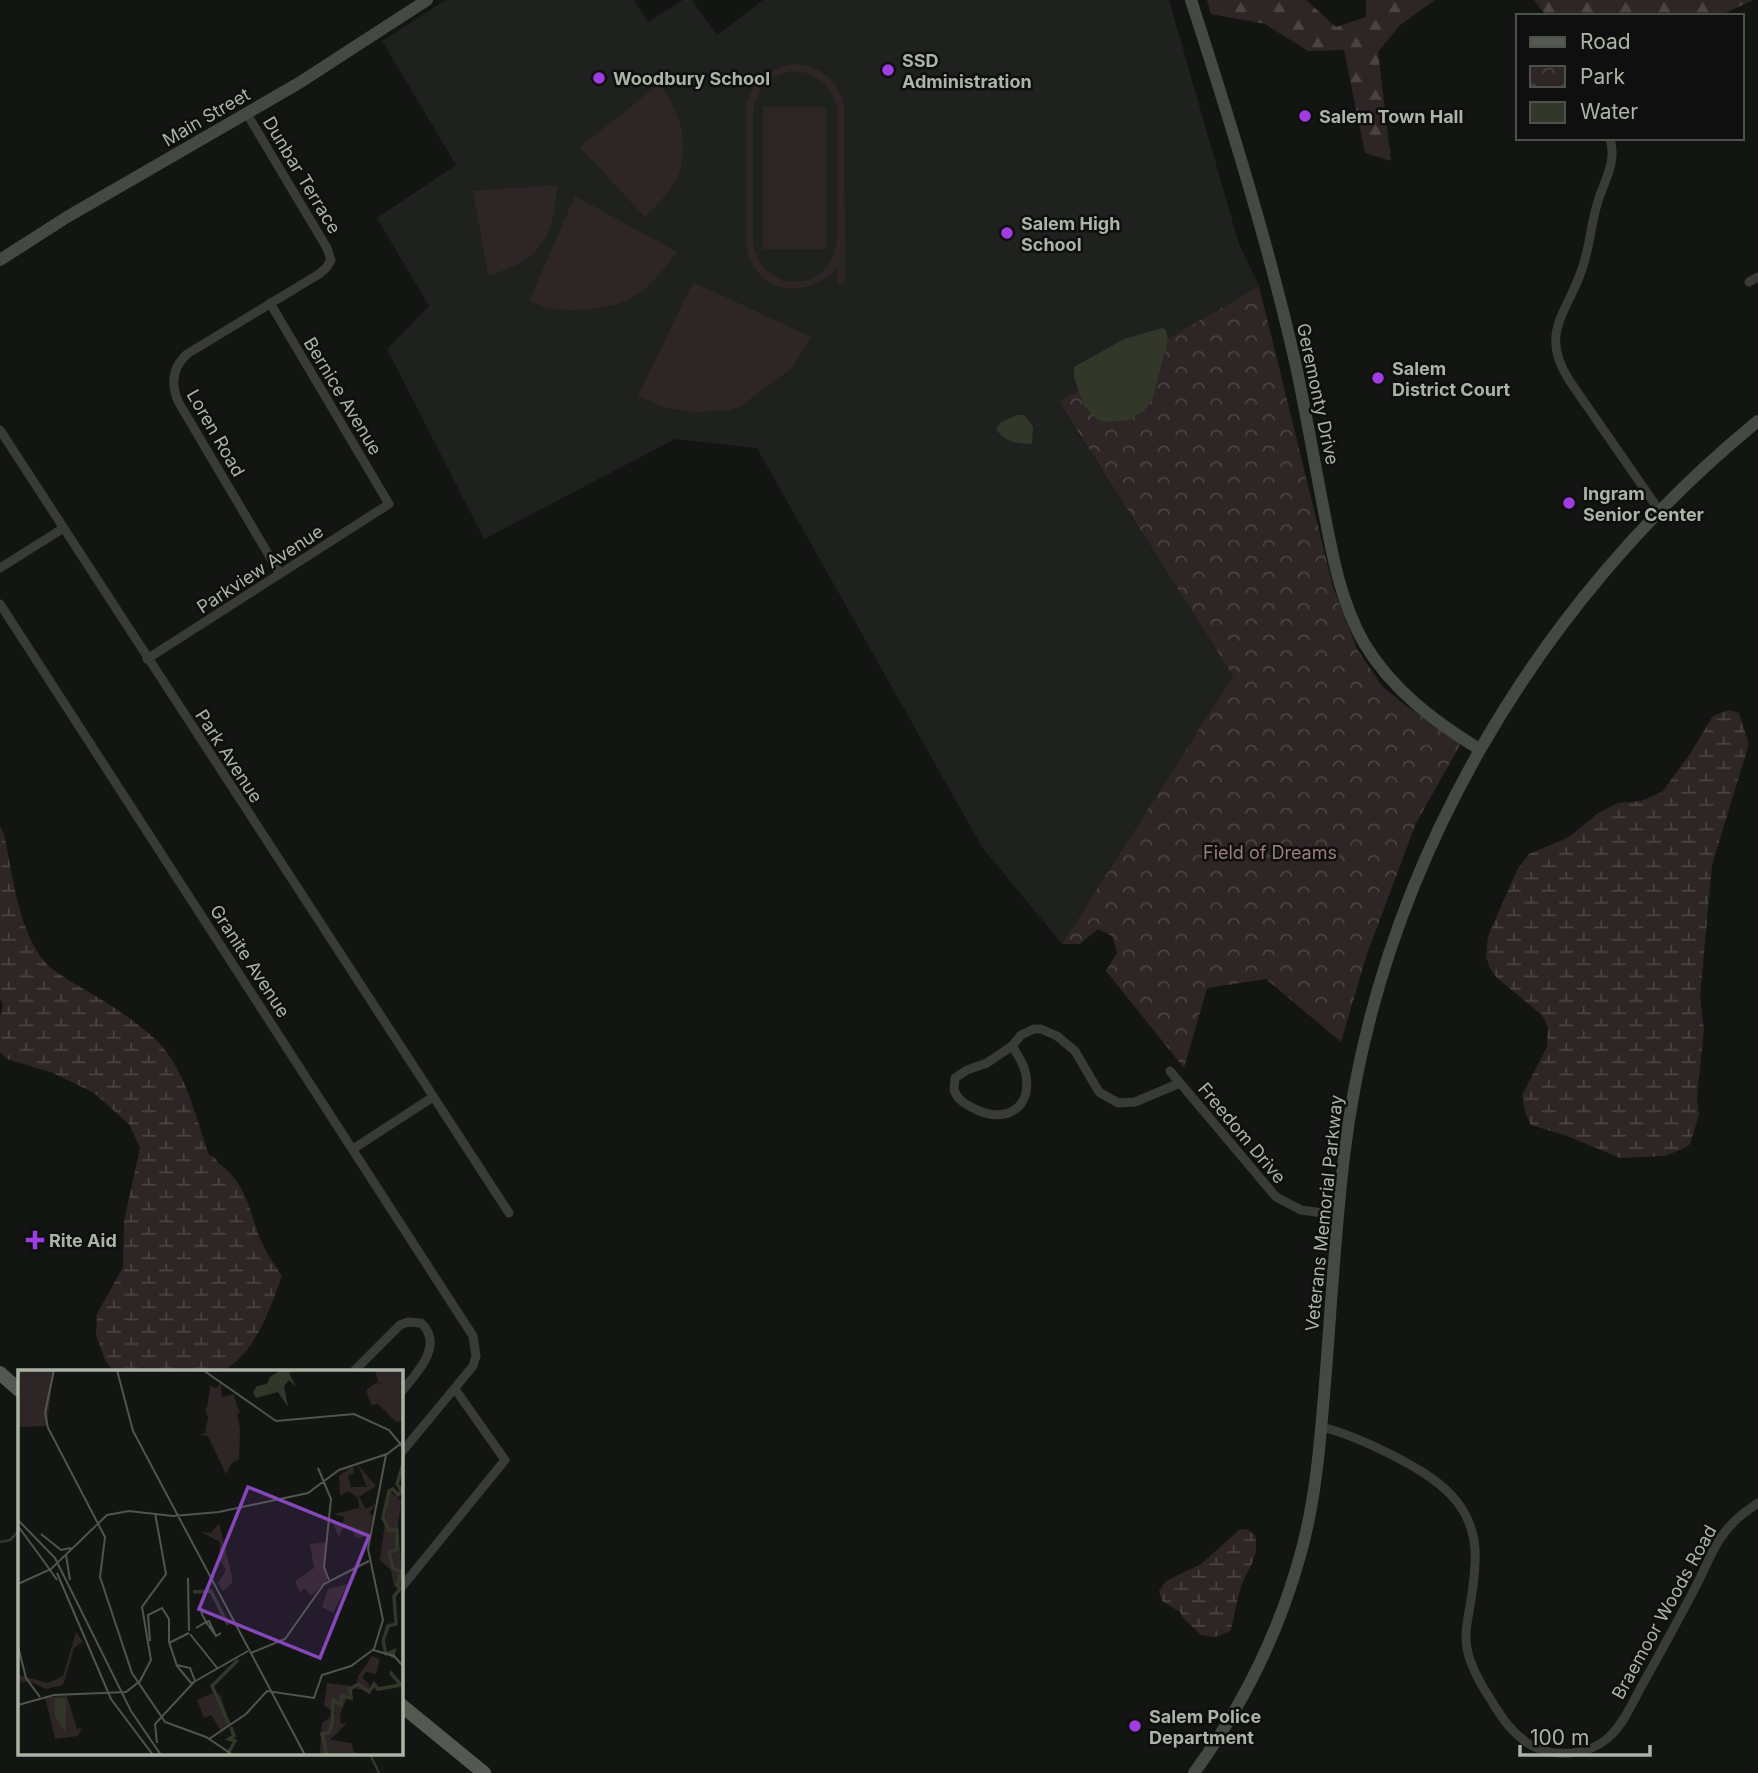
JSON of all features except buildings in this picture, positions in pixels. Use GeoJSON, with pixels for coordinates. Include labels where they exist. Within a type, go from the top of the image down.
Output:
{"type":"FeatureCollection","features":[{"type":"Feature","properties":{"kind":"main road"},"geometry":{"type":"LineString","coordinates":[[0,1373],[18,1389]]}},
{"type":"Feature","properties":{"kind":"main road"},"geometry":{"type":"LineString","coordinates":[[402,1706],[484,1773]]}},
{"type":"Feature","properties":{"kind":"street","name":"Main Street"},"geometry":{"type":"LineString","coordinates":[[0,260],[67,217],[299,83],[427,0]]}},
{"type":"Feature","properties":{"kind":"street","name":"Geremonty Drive"},"geometry":{"type":"LineString","coordinates":[[1191,0],[1276,282],[1299,380],[1337,574],[1353,621],[1394,684],[1435,720],[1479,749]]}},
{"type":"Feature","properties":{"kind":"street","name":"Dunbar Terrace"},"geometry":{"type":"LineString","coordinates":[[247,114],[331,258],[330,264],[323,271],[270,303]]}},
{"type":"Feature","properties":{"kind":"street"},"geometry":{"type":"LineString","coordinates":[[1610,140],[1613,153],[1610,170],[1597,205],[1583,267],[1556,332],[1555,348],[1559,363],[1569,380],[1659,510]]}},
{"type":"Feature","properties":{"kind":"street"},"geometry":{"type":"LineString","coordinates":[[1749,282],[1758,277]]}},
{"type":"Feature","properties":{"kind":"street","name":"Bernice Avenue"},"geometry":{"type":"LineString","coordinates":[[270,303],[389,505]]}},
{"type":"Feature","properties":{"kind":"street","name":"Loren Road"},"geometry":{"type":"LineString","coordinates":[[270,303],[187,354],[177,365],[173,384],[178,403],[280,574]]}},
{"type":"Feature","properties":{"kind":"street","name":"Veterans Memorial Parkway"},"geometry":{"type":"LineString","coordinates":[[1194,1773],[1247,1692],[1279,1619],[1306,1534],[1322,1426],[1338,1215],[1350,1114],[1376,995],[1425,861],[1479,749],[1562,623],[1602,573],[1659,510],[1758,421]]}},
{"type":"Feature","properties":{"kind":"street","name":"Park Avenue"},"geometry":{"type":"LineString","coordinates":[[0,430],[509,1213]]}},
{"type":"Feature","properties":{"kind":"street","name":"Parkview Avenue"},"geometry":{"type":"LineString","coordinates":[[148,659],[389,505]]}},
{"type":"Feature","properties":{"kind":"street"},"geometry":{"type":"LineString","coordinates":[[0,568],[62,529]]}},
{"type":"Feature","properties":{"kind":"street","name":"Granite Avenue"},"geometry":{"type":"LineString","coordinates":[[0,604],[472,1336],[476,1356],[473,1366],[455,1389]]}},
{"type":"Feature","properties":{"kind":"street"},"geometry":{"type":"LineString","coordinates":[[1012,1045],[1026,1076],[1025,1095],[1017,1108],[994,1116],[961,1101],[954,1090],[955,1078],[967,1070],[987,1063],[1021,1035],[1034,1029],[1057,1036],[1074,1051],[1099,1092],[1118,1102],[1135,1102],[1180,1083]]}},
{"type":"Feature","properties":{"kind":"street","name":"Freedom Drive"},"geometry":{"type":"LineString","coordinates":[[1170,1071],[1276,1197],[1301,1210],[1338,1215]]}},
{"type":"Feature","properties":{"kind":"street"},"geometry":{"type":"LineString","coordinates":[[353,1149],[433,1097]]}},
{"type":"Feature","properties":{"kind":"street"},"geometry":{"type":"LineString","coordinates":[[355,1370],[400,1325],[408,1322],[421,1323],[429,1334],[430,1348],[423,1364],[402,1391]]}},
{"type":"Feature","properties":{"kind":"street"},"geometry":{"type":"LineString","coordinates":[[402,1453],[455,1389],[505,1460],[402,1587]]}},
{"type":"Feature","properties":{"kind":"street","name":"Braemoor Woods Road"},"geometry":{"type":"LineString","coordinates":[[1322,1426],[1360,1439],[1418,1468],[1437,1481],[1455,1499],[1469,1523],[1475,1552],[1465,1630],[1469,1662],[1480,1685],[1508,1725],[1529,1744],[1559,1754],[1584,1751],[1612,1735],[1672,1630],[1719,1539],[1731,1524],[1758,1503]]}},
{"type":"Feature","properties":{"kind":"shaded area"},"geometry":{"type":"Polygon","coordinates":[[[446,0],[634,0],[648,22],[683,0],[692,0],[717,35],[763,0],[1169,0],[1239,244],[1259,286],[1059,403],[1233,676],[1062,944],[982,847],[757,448],[675,439],[484,539],[387,349],[429,306],[377,218],[456,165],[382,41],[446,0]]]}},
{"type":"Feature","properties":{"kind":"green space"},"geometry":{"type":"Polygon","coordinates":[[[1207,0],[1306,0],[1336,27],[1366,17],[1366,0],[1435,0],[1400,25],[1378,52],[1391,161],[1365,153],[1344,50],[1308,51],[1265,24],[1211,14],[1207,0]]]}},
{"type":"Feature","properties":{"kind":"green space"},"geometry":{"type":"Polygon","coordinates":[[[1534,0],[1753,0],[1723,14],[1544,14],[1534,0]]]}},
{"type":"Feature","properties":{"kind":"green space"},"geometry":{"type":"Polygon","coordinates":[[[786,65],[804,65],[821,72],[833,82],[842,97],[845,284],[838,285],[837,267],[824,279],[809,286],[794,289],[779,287],[756,270],[749,256],[746,238],[746,105],[753,88],[764,76],[786,65]],[[787,72],[772,79],[757,97],[753,113],[753,240],[758,258],[768,271],[781,279],[795,282],[810,279],[823,271],[832,258],[837,240],[837,106],[827,86],[804,73],[787,72]]]}},
{"type":"Feature","properties":{"kind":"green space"},"geometry":{"type":"Polygon","coordinates":[[[659,84],[677,116],[683,153],[677,178],[645,217],[580,147],[659,84]]]}},
{"type":"Feature","properties":{"kind":"green space"},"geometry":{"type":"Polygon","coordinates":[[[763,107],[826,107],[826,249],[763,249],[763,107]]]}},
{"type":"Feature","properties":{"kind":"green space"},"geometry":{"type":"Polygon","coordinates":[[[557,185],[553,219],[541,245],[520,263],[488,275],[473,191],[557,185]]]}},
{"type":"Feature","properties":{"kind":"green space"},"geometry":{"type":"Polygon","coordinates":[[[575,196],[677,252],[653,282],[635,296],[607,307],[585,310],[564,310],[529,301],[575,196]]]}},
{"type":"Feature","properties":{"kind":"green space"},"geometry":{"type":"Polygon","coordinates":[[[693,282],[811,337],[792,368],[741,406],[730,410],[696,412],[666,408],[638,396],[693,282]]]}},
{"type":"Feature","properties":{"kind":"green space","name":"Field of Dreams"},"geometry":{"type":"Polygon","coordinates":[[[1259,286],[1333,587],[1357,649],[1382,686],[1461,743],[1416,823],[1366,957],[1341,1042],[1266,979],[1207,988],[1184,1068],[1106,971],[1117,953],[1112,936],[1098,929],[1080,944],[1062,944],[1233,676],[1059,402],[1259,286]]]}},
{"type":"Feature","properties":{"kind":"green space"},"geometry":{"type":"Polygon","coordinates":[[[1729,710],[1739,713],[1749,744],[1712,865],[1700,997],[1704,1030],[1697,1097],[1699,1115],[1690,1144],[1685,1148],[1665,1156],[1620,1158],[1567,1136],[1531,1125],[1522,1095],[1547,1047],[1548,1027],[1542,1015],[1497,978],[1490,969],[1486,956],[1488,936],[1517,870],[1529,854],[1569,837],[1598,813],[1618,803],[1641,801],[1662,792],[1713,716],[1729,710]]]}},
{"type":"Feature","properties":{"kind":"green space"},"geometry":{"type":"Polygon","coordinates":[[[0,827],[4,834],[22,916],[34,946],[47,965],[133,1021],[168,1054],[183,1081],[209,1155],[216,1158],[242,1189],[262,1243],[282,1276],[266,1317],[252,1343],[224,1370],[112,1370],[105,1360],[96,1335],[97,1314],[123,1267],[124,1221],[140,1148],[129,1124],[94,1093],[53,1073],[7,1059],[0,1052],[0,1017],[3,1005],[0,998],[0,827]]]}},
{"type":"Feature","properties":{"kind":"green space"},"geometry":{"type":"Polygon","coordinates":[[[1246,1529],[1255,1535],[1256,1550],[1241,1587],[1230,1631],[1215,1637],[1201,1635],[1180,1612],[1162,1601],[1159,1591],[1166,1581],[1201,1564],[1239,1530],[1246,1529]]]}},
{"type":"Feature","properties":{"kind":"water"},"geometry":{"type":"Polygon","coordinates":[[[1162,328],[1166,330],[1168,341],[1152,400],[1144,411],[1129,420],[1105,422],[1097,419],[1084,406],[1074,377],[1074,367],[1124,339],[1162,328]]]}},
{"type":"Feature","properties":{"kind":"water"},"geometry":{"type":"Polygon","coordinates":[[[1024,415],[1033,427],[1032,444],[1008,440],[996,429],[1001,422],[1024,415]]]}},
{"type":"Feature","properties":{"kind":"waterway"},"geometry":{"type":"LineString","coordinates":[[0,1542],[10,1540],[18,1532]]}},
{"type":"Feature","properties":{"kind":"waterway"},"geometry":{"type":"LineString","coordinates":[[371,1756],[379,1773]]}},
{"type":"Feature","properties":{"kind":"place","name":"SSD Administration"},"geometry":{"type":"Point","coordinates":[888,70]}},
{"type":"Feature","properties":{"kind":"place","name":"Woodbury School"},"geometry":{"type":"Point","coordinates":[599,78]}},
{"type":"Feature","properties":{"kind":"place","name":"Salem Town Hall"},"geometry":{"type":"Point","coordinates":[1305,116]}},
{"type":"Feature","properties":{"kind":"place","name":"Salem High School"},"geometry":{"type":"Point","coordinates":[1007,233]}},
{"type":"Feature","properties":{"kind":"place","name":"Salem District Court"},"geometry":{"type":"Point","coordinates":[1378,378]}},
{"type":"Feature","properties":{"kind":"place","name":"Ingram Senior Center"},"geometry":{"type":"Point","coordinates":[1569,503]}},
{"type":"Feature","properties":{"kind":"place","name":"Rite Aid"},"geometry":{"type":"Point","coordinates":[35,1240]}},
{"type":"Feature","properties":{"kind":"place","name":"Salem Police Department"},"geometry":{"type":"Point","coordinates":[1135,1726]}}]}
